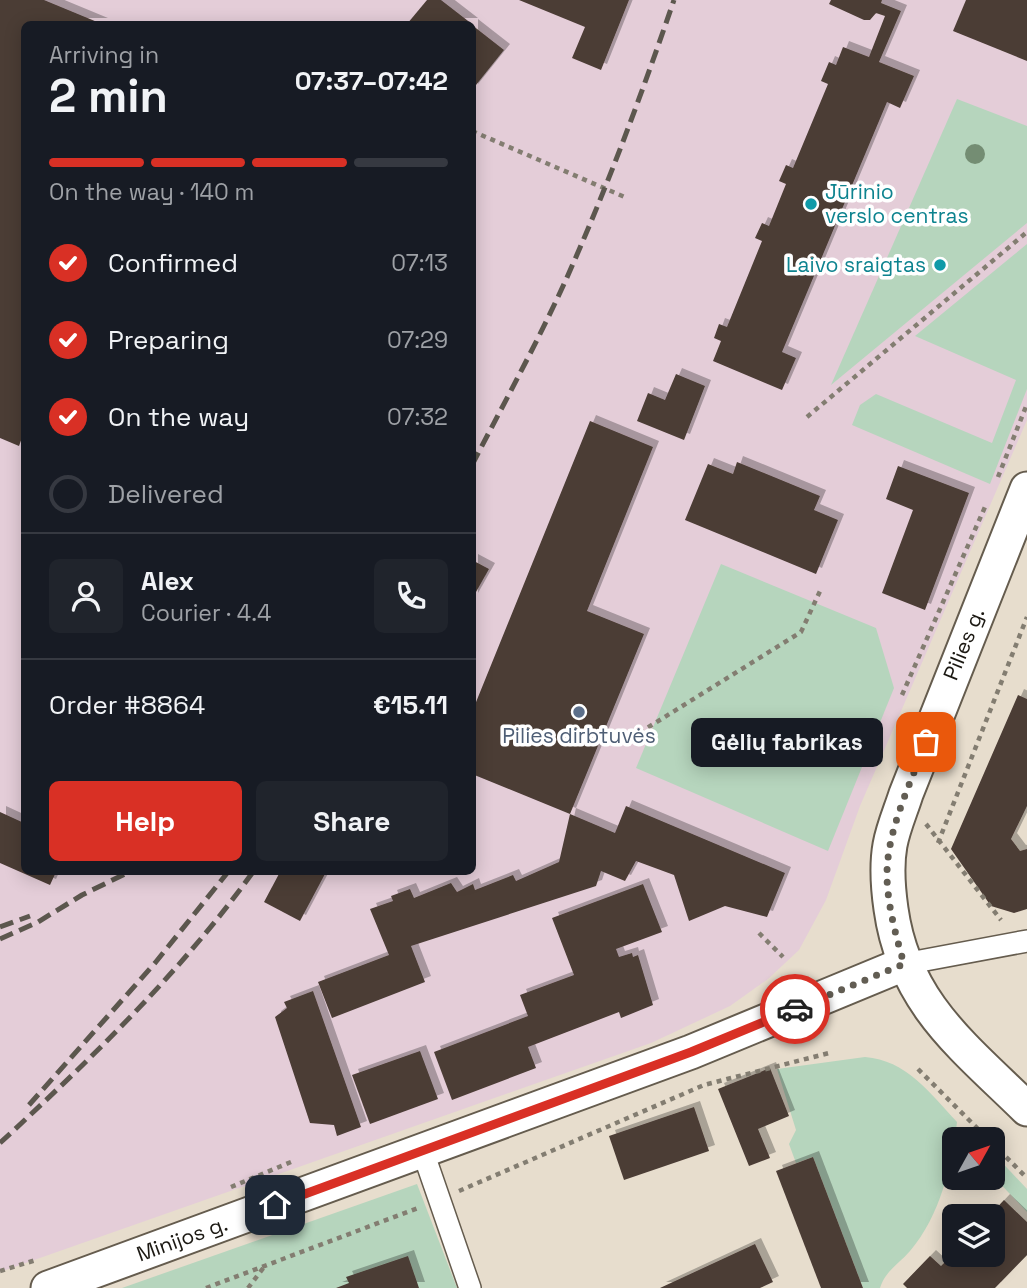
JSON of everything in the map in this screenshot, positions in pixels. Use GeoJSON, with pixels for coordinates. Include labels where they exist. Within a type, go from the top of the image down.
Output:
{"type":"FeatureCollection","features":[{"type":"Feature","properties":{"kind":"main road","name":"Pilies g."},"geometry":{"type":"LineString","coordinates":[[1011,486],[890,844],[887,878],[894,927],[904,964],[914,985],[934,1014],[1027,1108]]}},
{"type":"Feature","properties":{"kind":"main road","name":"Minijos g."},"geometry":{"type":"LineString","coordinates":[[48,1288],[691,1052],[904,964]]}},
{"type":"Feature","properties":{"kind":"street"},"geometry":{"type":"LineString","coordinates":[[904,964],[1027,942]]}},
{"type":"Feature","properties":{"kind":"street"},"geometry":{"type":"LineString","coordinates":[[423,1152],[470,1288]]}},
{"type":"Feature","properties":{"kind":"path"},"geometry":{"type":"LineString","coordinates":[[476,133],[627,198]]}},
{"type":"Feature","properties":{"kind":"path"},"geometry":{"type":"LineString","coordinates":[[807,416],[1027,232]]}},
{"type":"Feature","properties":{"kind":"path"},"geometry":{"type":"LineString","coordinates":[[1011,486],[1027,404]]}},
{"type":"Feature","properties":{"kind":"path"},"geometry":{"type":"LineString","coordinates":[[902,695],[991,495]]}},
{"type":"Feature","properties":{"kind":"path"},"geometry":{"type":"LineString","coordinates":[[631,738],[801,632],[821,589]]}},
{"type":"Feature","properties":{"kind":"path"},"geometry":{"type":"LineString","coordinates":[[938,844],[1027,617]]}},
{"type":"Feature","properties":{"kind":"path"},"geometry":{"type":"LineString","coordinates":[[906,794],[938,844],[1001,920]]}},
{"type":"Feature","properties":{"kind":"path"},"geometry":{"type":"LineString","coordinates":[[759,933],[783,957]]}},
{"type":"Feature","properties":{"kind":"path"},"geometry":{"type":"LineString","coordinates":[[206,1288],[439,1199],[704,1085],[829,1053]]}},
{"type":"Feature","properties":{"kind":"path"},"geometry":{"type":"LineString","coordinates":[[918,1069],[976,1127]]}},
{"type":"Feature","properties":{"kind":"path"},"geometry":{"type":"LineString","coordinates":[[1005,1156],[1027,1178]]}},
{"type":"Feature","properties":{"kind":"path"},"geometry":{"type":"LineString","coordinates":[[248,1288],[265,1267]]}},
{"type":"Feature","properties":{"kind":"shaded area"},"geometry":{"type":"Polygon","coordinates":[[[0,0],[1027,0],[1027,420],[860,806],[826,900],[799,950],[768,979],[730,1006],[651,1043],[0,1272],[0,0]]]}},
{"type":"Feature","properties":{"kind":"green space"},"geometry":{"type":"Polygon","coordinates":[[[957,99],[1027,126],[1027,223],[831,385],[957,99]]]}},
{"type":"Feature","properties":{"kind":"green space"},"geometry":{"type":"Polygon","coordinates":[[[1027,244],[1027,389],[990,484],[852,425],[860,405],[876,394],[992,443],[1016,380],[915,336],[1027,244]]]}},
{"type":"Feature","properties":{"kind":"green space"},"geometry":{"type":"Polygon","coordinates":[[[721,564],[876,628],[894,688],[828,851],[636,768],[721,564]]]}},
{"type":"Feature","properties":{"kind":"green space"},"geometry":{"type":"Polygon","coordinates":[[[865,1057],[880,1059],[905,1071],[927,1089],[957,1122],[956,1127],[942,1127],[943,1190],[937,1206],[920,1237],[889,1272],[880,1288],[863,1288],[813,1157],[796,1163],[789,1144],[796,1130],[777,1069],[865,1057]]]}},
{"type":"Feature","properties":{"kind":"green space"},"geometry":{"type":"Polygon","coordinates":[[[1005,1166],[1027,1189],[1027,1212],[1005,1189],[1005,1166]]]}},
{"type":"Feature","properties":{"kind":"green space"},"geometry":{"type":"Polygon","coordinates":[[[417,1184],[457,1288],[122,1288],[417,1184]]]}},
{"type":"Feature","properties":{"kind":"building"},"geometry":{"type":"Polygon","coordinates":[[[0,0],[44,0],[95,21],[21,21],[21,440],[19,446],[0,438],[0,0]]]}},
{"type":"Feature","properties":{"kind":"building"},"geometry":{"type":"Polygon","coordinates":[[[427,0],[441,0],[468,21],[410,21],[427,0]]]}},
{"type":"Feature","properties":{"kind":"building"},"geometry":{"type":"Polygon","coordinates":[[[519,0],[629,0],[601,70],[572,58],[585,27],[519,0]]]}},
{"type":"Feature","properties":{"kind":"building","name":"Jūrinio verslo centras"},"geometry":{"type":"Polygon","coordinates":[[[831,0],[882,0],[881,3],[901,11],[879,62],[914,76],[900,108],[887,102],[782,352],[796,358],[782,390],[713,361],[721,341],[714,338],[719,324],[727,327],[762,241],[755,238],[762,223],[769,226],[786,184],[779,181],[786,165],[793,168],[828,84],[821,81],[829,62],[836,65],[843,47],[869,57],[885,16],[876,13],[870,20],[864,20],[829,4],[831,0]]]}},
{"type":"Feature","properties":{"kind":"building"},"geometry":{"type":"Polygon","coordinates":[[[966,0],[1027,0],[1027,61],[953,31],[966,0]]]}},
{"type":"Feature","properties":{"kind":"building"},"geometry":{"type":"Polygon","coordinates":[[[476,28],[504,50],[476,85],[476,28]]]}},
{"type":"Feature","properties":{"kind":"building"},"geometry":{"type":"Polygon","coordinates":[[[676,374],[705,386],[684,440],[637,421],[648,393],[665,400],[676,374]]]}},
{"type":"Feature","properties":{"kind":"building"},"geometry":{"type":"Polygon","coordinates":[[[590,421],[653,447],[587,611],[644,634],[570,814],[476,776],[476,702],[590,421]]]}},
{"type":"Feature","properties":{"kind":"building"},"geometry":{"type":"Polygon","coordinates":[[[737,462],[820,496],[814,510],[838,520],[816,574],[685,520],[708,464],[733,474],[737,462]]]}},
{"type":"Feature","properties":{"kind":"building"},"geometry":{"type":"Polygon","coordinates":[[[898,466],[969,493],[925,610],[882,593],[913,510],[886,499],[898,466]]]}},
{"type":"Feature","properties":{"kind":"building"},"geometry":{"type":"Polygon","coordinates":[[[476,562],[489,569],[476,592],[476,562]]]}},
{"type":"Feature","properties":{"kind":"building"},"geometry":{"type":"Polygon","coordinates":[[[1018,695],[1027,699],[1027,806],[1011,839],[1020,851],[1027,849],[1027,909],[1014,913],[991,906],[951,849],[1018,695]]]}},
{"type":"Feature","properties":{"kind":"building"},"geometry":{"type":"Polygon","coordinates":[[[626,806],[785,873],[767,917],[725,906],[689,921],[674,875],[636,861],[625,881],[601,871],[596,886],[411,946],[425,982],[332,1018],[318,982],[389,955],[370,909],[393,901],[391,896],[410,889],[414,898],[451,883],[457,892],[473,884],[475,890],[513,875],[516,881],[559,862],[570,814],[615,833],[626,806]]]}},
{"type":"Feature","properties":{"kind":"building"},"geometry":{"type":"Polygon","coordinates":[[[0,812],[21,822],[21,872],[0,863],[0,812]]]}},
{"type":"Feature","properties":{"kind":"building"},"geometry":{"type":"Polygon","coordinates":[[[27,875],[55,875],[50,885],[27,875]]]}},
{"type":"Feature","properties":{"kind":"building"},"geometry":{"type":"Polygon","coordinates":[[[278,875],[324,875],[300,921],[264,902],[278,875]]]}},
{"type":"Feature","properties":{"kind":"building"},"geometry":{"type":"Polygon","coordinates":[[[643,884],[662,932],[616,949],[619,957],[632,953],[633,957],[638,955],[653,1005],[621,1018],[619,1012],[528,1047],[536,1068],[452,1100],[434,1052],[528,1016],[520,995],[574,975],[552,918],[643,884]]]}},
{"type":"Feature","properties":{"kind":"building"},"geometry":{"type":"Polygon","coordinates":[[[313,991],[361,1127],[337,1136],[334,1125],[310,1123],[275,1017],[287,1008],[284,1002],[313,991]]]}},
{"type":"Feature","properties":{"kind":"building"},"geometry":{"type":"Polygon","coordinates":[[[420,1051],[438,1099],[370,1124],[352,1075],[420,1051]]]}},
{"type":"Feature","properties":{"kind":"building"},"geometry":{"type":"Polygon","coordinates":[[[770,1068],[789,1116],[758,1129],[770,1158],[749,1166],[718,1089],[770,1068]]]}},
{"type":"Feature","properties":{"kind":"building"},"geometry":{"type":"Polygon","coordinates":[[[694,1107],[709,1151],[624,1180],[609,1136],[694,1107]]]}},
{"type":"Feature","properties":{"kind":"building"},"geometry":{"type":"Polygon","coordinates":[[[813,1157],[863,1288],[821,1288],[776,1171],[813,1157]]]}},
{"type":"Feature","properties":{"kind":"building"},"geometry":{"type":"Polygon","coordinates":[[[1004,1200],[1027,1222],[1027,1255],[995,1288],[907,1288],[903,1284],[930,1256],[942,1267],[1005,1267],[1005,1204],[1000,1204],[1004,1200]]]}},
{"type":"Feature","properties":{"kind":"building"},"geometry":{"type":"Polygon","coordinates":[[[755,1244],[773,1282],[760,1288],[660,1288],[755,1244]]]}},
{"type":"Feature","properties":{"kind":"building"},"geometry":{"type":"Polygon","coordinates":[[[408,1256],[419,1288],[336,1288],[349,1283],[346,1277],[408,1256]]]}},
{"type":"Feature","properties":{"kind":"railway"},"geometry":{"type":"LineString","coordinates":[[476,457],[564,284],[622,143],[674,0]]}},
{"type":"Feature","properties":{"kind":"railway"},"geometry":{"type":"LineString","coordinates":[[0,939],[38,922],[82,895],[123,875]]}},
{"type":"Feature","properties":{"kind":"railway"},"geometry":{"type":"LineString","coordinates":[[29,1105],[155,963],[226,875]]}},
{"type":"Feature","properties":{"kind":"railway"},"geometry":{"type":"LineString","coordinates":[[0,1143],[67,1080],[165,980],[251,875]]}},
{"type":"Feature","properties":{"kind":"railway"},"geometry":{"type":"LineString","coordinates":[[0,927],[30,916]]}},
{"type":"Feature","properties":{"kind":"way so far"},"geometry":{"type":"LineString","coordinates":[[795,1009],[904,964],[894,927],[887,878],[890,844],[926,742]]}},
{"type":"Feature","properties":{"kind":"place","name":"Jūrinio verslo centras"},"geometry":{"type":"Point","coordinates":[811,204]}},
{"type":"Feature","properties":{"kind":"place","name":"Laivo sraigtas"},"geometry":{"type":"Point","coordinates":[940,265]}},
{"type":"Feature","properties":{"kind":"place","name":"Pilies dirbtuvės"},"geometry":{"type":"Point","coordinates":[579,712]}},
{"type":"Feature","properties":{"kind":"place","name":"Gėlių fabrikas"},"geometry":{"type":"Point","coordinates":[926,742]}},
{"type":"Feature","properties":{"kind":"route"},"geometry":{"type":"LineString","coordinates":[[275,1205],[691,1052],[795,1009]]}}]}
